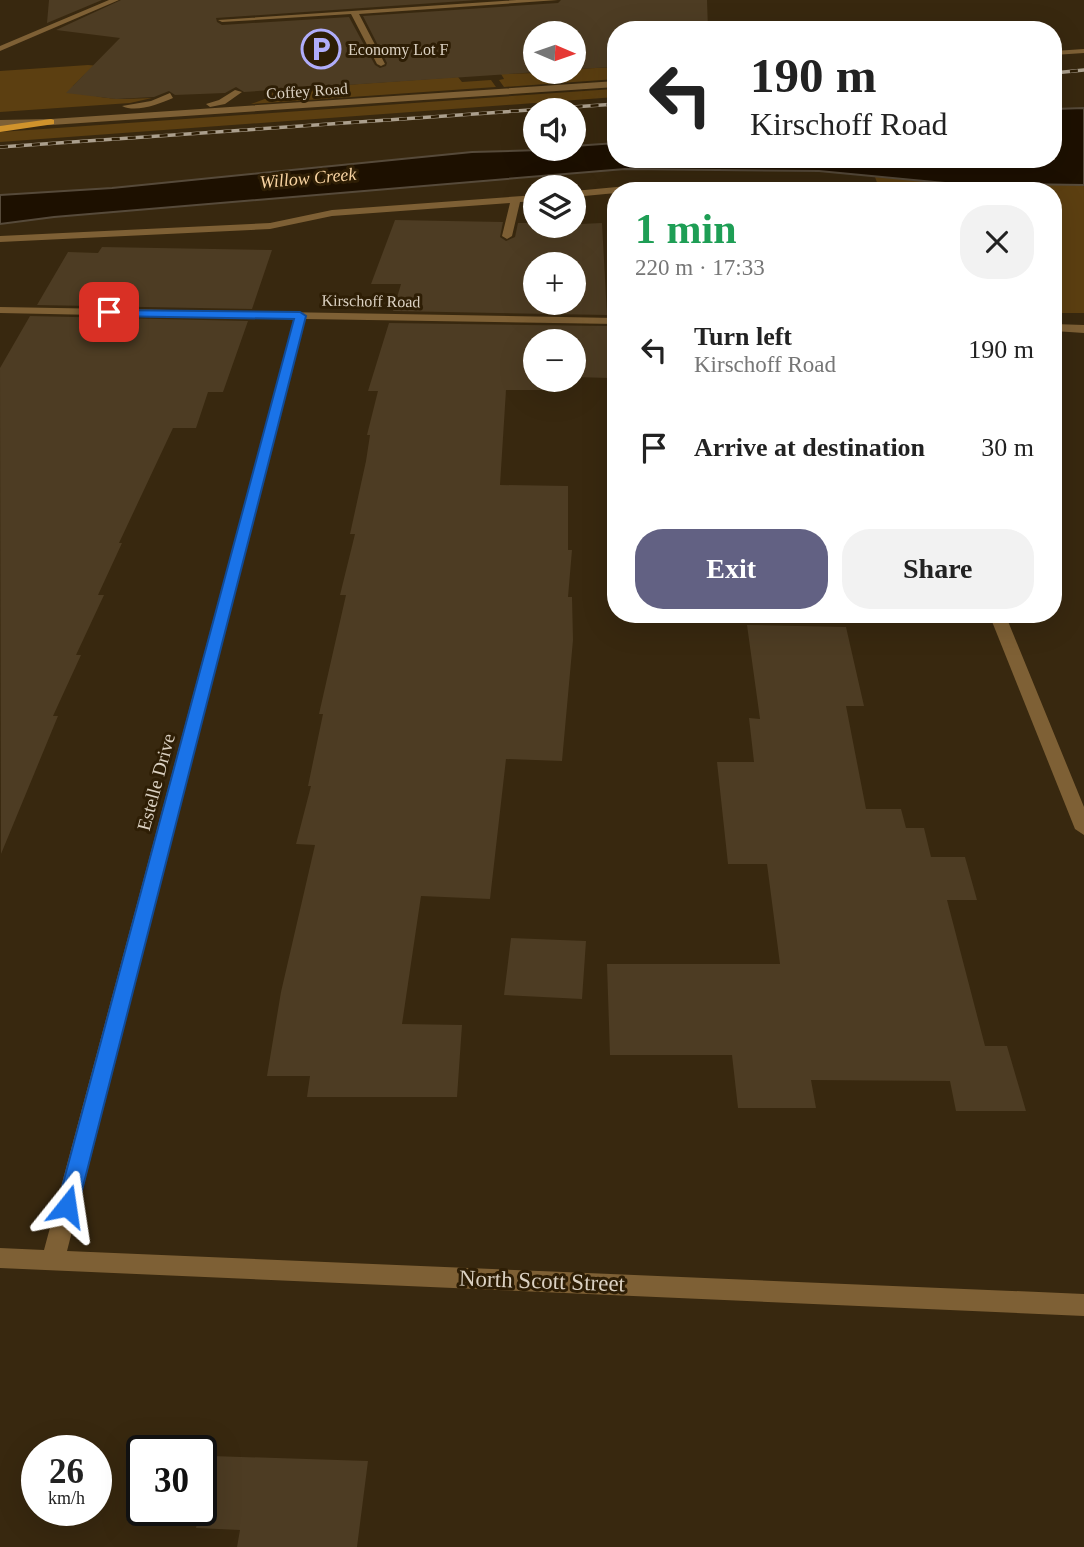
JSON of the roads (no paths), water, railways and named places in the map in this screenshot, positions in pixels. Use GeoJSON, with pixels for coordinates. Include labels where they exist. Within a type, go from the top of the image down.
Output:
{"type":"FeatureCollection","features":[{"type":"Feature","properties":{"kind":"main road"},"geometry":{"type":"LineString","coordinates":[[0,129],[51,122]]}},
{"type":"Feature","properties":{"kind":"street"},"geometry":{"type":"LineString","coordinates":[[0,49],[115,0]]}},
{"type":"Feature","properties":{"kind":"street"},"geometry":{"type":"LineString","coordinates":[[222,20],[554,0]]}},
{"type":"Feature","properties":{"kind":"street"},"geometry":{"type":"LineString","coordinates":[[354,12],[381,64]]}},
{"type":"Feature","properties":{"kind":"street"},"geometry":{"type":"LineString","coordinates":[[1062,52],[1084,51]]}},
{"type":"Feature","properties":{"kind":"street","name":"Coffey Road"},"geometry":{"type":"LineString","coordinates":[[0,121],[51,122],[607,84]]}},
{"type":"Feature","properties":{"kind":"street"},"geometry":{"type":"LineString","coordinates":[[89,111],[207,105],[222,102],[238,92]]}},
{"type":"Feature","properties":{"kind":"street"},"geometry":{"type":"LineString","coordinates":[[0,121],[142,105],[170,96]]}},
{"type":"Feature","properties":{"kind":"street"},"geometry":{"type":"LineString","coordinates":[[586,193],[607,191]]}},
{"type":"Feature","properties":{"kind":"street"},"geometry":{"type":"LineString","coordinates":[[507,236],[516,199]]}},
{"type":"Feature","properties":{"kind":"street"},"geometry":{"type":"LineString","coordinates":[[0,239],[270,226],[332,213],[523,199]]}},
{"type":"Feature","properties":{"kind":"street","name":"Kirschoff Road"},"geometry":{"type":"LineString","coordinates":[[0,310],[607,321]]}},
{"type":"Feature","properties":{"kind":"street","name":"Estelle Drive"},"geometry":{"type":"LineString","coordinates":[[53,1260],[300,316]]}},
{"type":"Feature","properties":{"kind":"street"},"geometry":{"type":"LineString","coordinates":[[1062,328],[1084,329]]}},
{"type":"Feature","properties":{"kind":"street"},"geometry":{"type":"LineString","coordinates":[[1001,623],[1084,829]]}},
{"type":"Feature","properties":{"kind":"street","name":"North Scott Street"},"geometry":{"type":"LineString","coordinates":[[0,1258],[1084,1304]]}},
{"type":"Feature","properties":{"kind":"water","name":"Willow Creek"},"geometry":{"type":"Polygon","coordinates":[[[1084,108],[1084,185],[1062,185],[1062,182],[934,182],[819,171],[625,169],[523,175],[523,178],[54,217],[0,224],[0,195],[112,188],[472,152],[523,150],[523,161],[586,161],[586,145],[607,144],[607,168],[1062,168],[1062,109],[1084,108]]]}},
{"type":"Feature","properties":{"kind":"railway"},"geometry":{"type":"LineString","coordinates":[[1062,72],[1084,70]]}},
{"type":"Feature","properties":{"kind":"railway"},"geometry":{"type":"LineString","coordinates":[[0,147],[607,105]]}},
{"type":"Feature","properties":{"kind":"place","name":"Economy Lot F"},"geometry":{"type":"Point","coordinates":[321,49]}}]}
